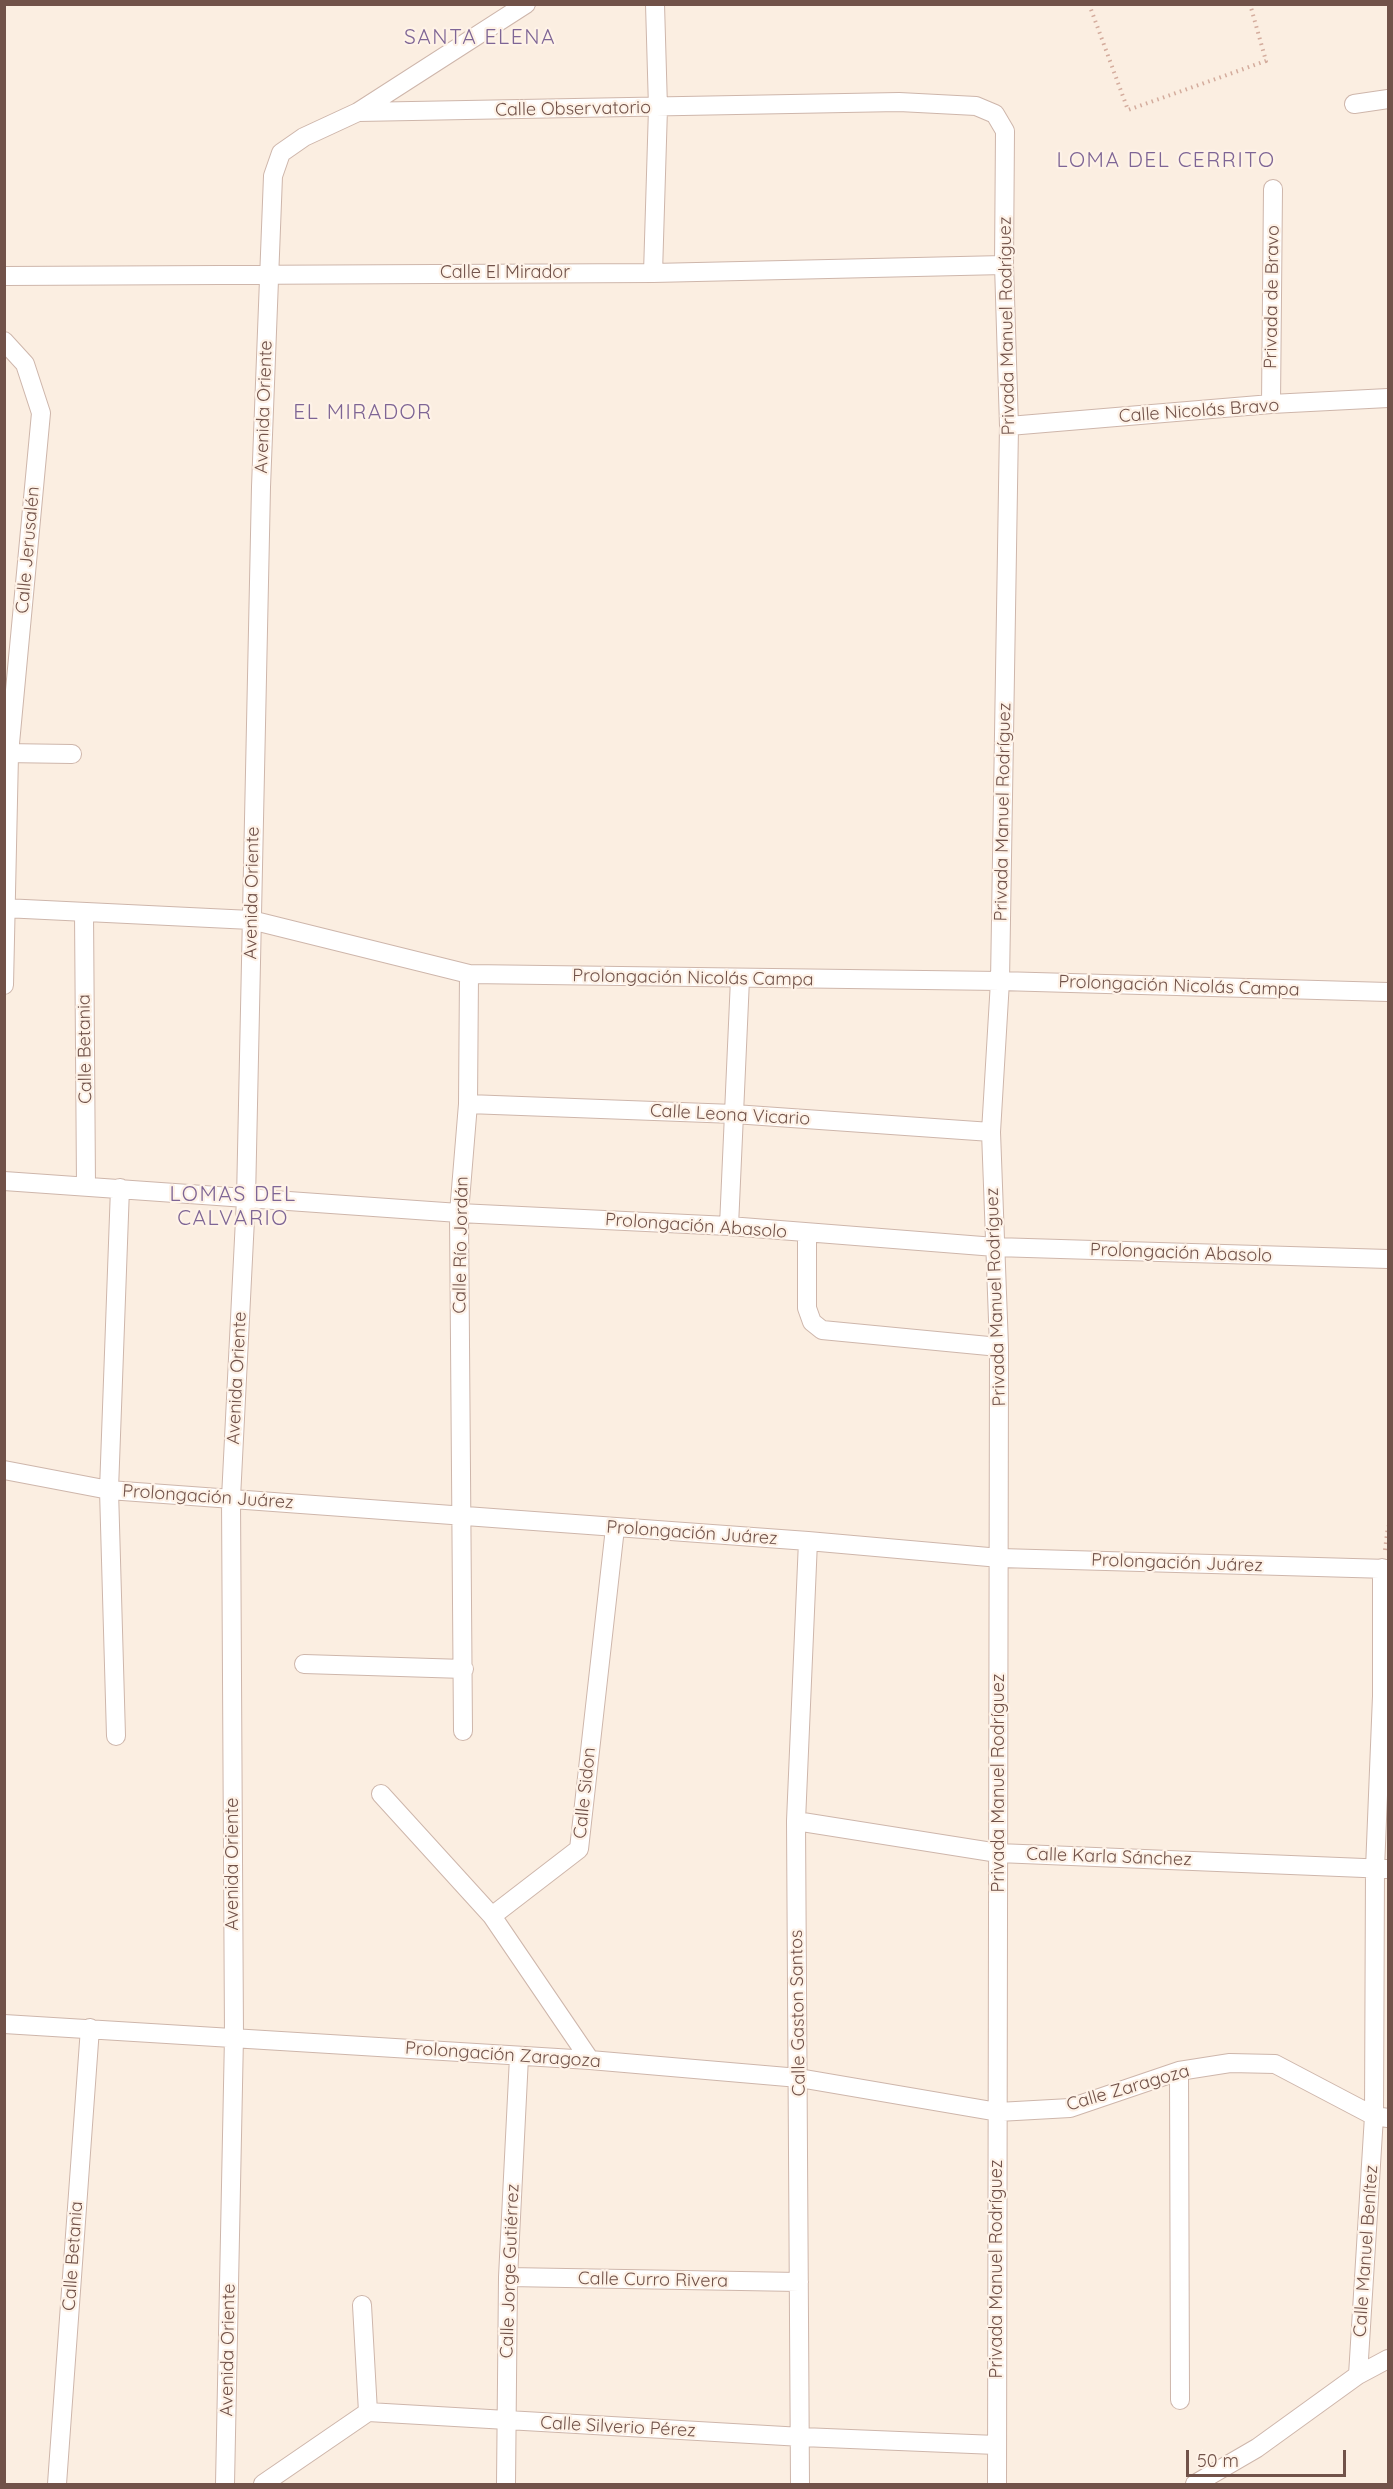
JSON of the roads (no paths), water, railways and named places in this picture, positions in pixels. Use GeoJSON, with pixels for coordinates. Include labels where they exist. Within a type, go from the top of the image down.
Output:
{"type":"FeatureCollection","features":[{"type":"Feature","properties":{"kind":"street"},"geometry":{"type":"LineString","coordinates":[[358,112],[525,4]]}},
{"type":"Feature","properties":{"kind":"street"},"geometry":{"type":"LineString","coordinates":[[653,273],[658,108],[655,4]]}},
{"type":"Feature","properties":{"kind":"street"},"geometry":{"type":"LineString","coordinates":[[1354,104],[1389,99]]}},
{"type":"Feature","properties":{"kind":"street","name":"Calle Observatorio"},"geometry":{"type":"LineString","coordinates":[[268,273],[273,176],[280,153],[304,138],[358,112],[899,102],[976,106],[994,114]]}},
{"type":"Feature","properties":{"kind":"street","name":"Privada Manuel Rodríguez"},"geometry":{"type":"LineString","coordinates":[[994,114],[1005,131],[1004,265],[1009,426],[1000,981],[991,1132],[999,1347],[1000,1558],[997,2484]]}},
{"type":"Feature","properties":{"kind":"street","name":"Privada de Bravo"},"geometry":{"type":"LineString","coordinates":[[1271,404],[1273,189]]}},
{"type":"Feature","properties":{"kind":"street","name":"Calle El Mirador"},"geometry":{"type":"LineString","coordinates":[[4,276],[653,273],[1004,265]]}},
{"type":"Feature","properties":{"kind":"street","name":"Avenida Oriente"},"geometry":{"type":"LineString","coordinates":[[225,2484],[234,2036],[231,1498],[246,1199],[268,273]]}},
{"type":"Feature","properties":{"kind":"street","name":"Calle Jerusalén"},"geometry":{"type":"LineString","coordinates":[[4,340],[25,364],[40,413],[7,753],[4,986]]}},
{"type":"Feature","properties":{"kind":"street","name":"Calle Nicolás Bravo"},"geometry":{"type":"LineString","coordinates":[[1009,426],[1271,404],[1389,398]]}},
{"type":"Feature","properties":{"kind":"street"},"geometry":{"type":"LineString","coordinates":[[7,753],[72,754]]}},
{"type":"Feature","properties":{"kind":"street","name":"Prolongación Nicolás Campa"},"geometry":{"type":"LineString","coordinates":[[6,908],[251,920],[469,974],[1000,981],[1389,992]]}},
{"type":"Feature","properties":{"kind":"street","name":"Calle Betania"},"geometry":{"type":"LineString","coordinates":[[84,912],[86,1186]]}},
{"type":"Feature","properties":{"kind":"street","name":"Calle Río Jordán"},"geometry":{"type":"LineString","coordinates":[[463,1731],[459,1213],[468,1104],[469,974]]}},
{"type":"Feature","properties":{"kind":"street"},"geometry":{"type":"LineString","coordinates":[[729,1226],[740,979]]}},
{"type":"Feature","properties":{"kind":"street","name":"Calle Leona Vicario"},"geometry":{"type":"LineString","coordinates":[[468,1104],[734,1114],[991,1132]]}},
{"type":"Feature","properties":{"kind":"street","name":"Prolongación Abasolo"},"geometry":{"type":"LineString","coordinates":[[4,1181],[459,1213],[729,1226],[995,1247],[1389,1259]]}},
{"type":"Feature","properties":{"kind":"street"},"geometry":{"type":"LineString","coordinates":[[116,1736],[109,1490],[120,1188]]}},
{"type":"Feature","properties":{"kind":"street"},"geometry":{"type":"LineString","coordinates":[[807,1233],[807,1308],[812,1322],[822,1330],[999,1347]]}},
{"type":"Feature","properties":{"kind":"street","name":"Prolongación Juárez"},"geometry":{"type":"LineString","coordinates":[[4,1470],[109,1490],[808,1541],[1000,1558],[1385,1568]]}},
{"type":"Feature","properties":{"kind":"street","name":"Calle Sidon"},"geometry":{"type":"LineString","coordinates":[[492,1916],[579,1849],[615,1528]]}},
{"type":"Feature","properties":{"kind":"street","name":"Calle Gaston Santos"},"geometry":{"type":"LineString","coordinates":[[800,2484],[802,2437],[796,1821],[808,1541]]}},
{"type":"Feature","properties":{"kind":"street","name":"Calle Manuel Benítez"},"geometry":{"type":"LineString","coordinates":[[1358,2374],[1381,2117],[1385,1568]]}},
{"type":"Feature","properties":{"kind":"street"},"geometry":{"type":"LineString","coordinates":[[304,1664],[464,1669]]}},
{"type":"Feature","properties":{"kind":"street"},"geometry":{"type":"LineString","coordinates":[[381,1794],[492,1916],[590,2060]]}},
{"type":"Feature","properties":{"kind":"street","name":"Calle Karla Sánchez"},"geometry":{"type":"LineString","coordinates":[[796,1821],[998,1853],[1382,1869]]}},
{"type":"Feature","properties":{"kind":"street","name":"Prolongación Zaragoza"},"geometry":{"type":"LineString","coordinates":[[4,2024],[234,2036],[590,2060],[799,2078],[998,2112]]}},
{"type":"Feature","properties":{"kind":"street","name":"Calle Betania"},"geometry":{"type":"LineString","coordinates":[[57,2484],[90,2028]]}},
{"type":"Feature","properties":{"kind":"street","name":"Calle Jorge Gutiérrez"},"geometry":{"type":"LineString","coordinates":[[506,2484],[508,2277],[519,2057]]}},
{"type":"Feature","properties":{"kind":"street","name":"Calle Zaragoza"},"geometry":{"type":"LineString","coordinates":[[998,2112],[1070,2108],[1179,2071],[1230,2062],[1275,2064],[1381,2117]]}},
{"type":"Feature","properties":{"kind":"street"},"geometry":{"type":"LineString","coordinates":[[1179,2071],[1180,2400]]}},
{"type":"Feature","properties":{"kind":"street","name":"Calle Curro Rivera"},"geometry":{"type":"LineString","coordinates":[[508,2277],[799,2282]]}},
{"type":"Feature","properties":{"kind":"street"},"geometry":{"type":"LineString","coordinates":[[263,2484],[368,2412],[362,2305]]}},
{"type":"Feature","properties":{"kind":"street"},"geometry":{"type":"LineString","coordinates":[[1195,2484],[1257,2448],[1358,2374],[1389,2359]]}},
{"type":"Feature","properties":{"kind":"street","name":"Calle Silverio Pérez"},"geometry":{"type":"LineString","coordinates":[[368,2412],[802,2437],[996,2445]]}},
{"type":"Feature","properties":{"kind":"district","name":"SANTA ELENA"},"geometry":{"type":"Point","coordinates":[480,38]}},
{"type":"Feature","properties":{"kind":"district","name":"LOMA DEL CERRITO"},"geometry":{"type":"Point","coordinates":[1166,161]}},
{"type":"Feature","properties":{"kind":"district","name":"EL MIRADOR"},"geometry":{"type":"Point","coordinates":[363,413]}},
{"type":"Feature","properties":{"kind":"district","name":"LOMAS DEL CALVARIO"},"geometry":{"type":"Point","coordinates":[233,1207]}}]}
